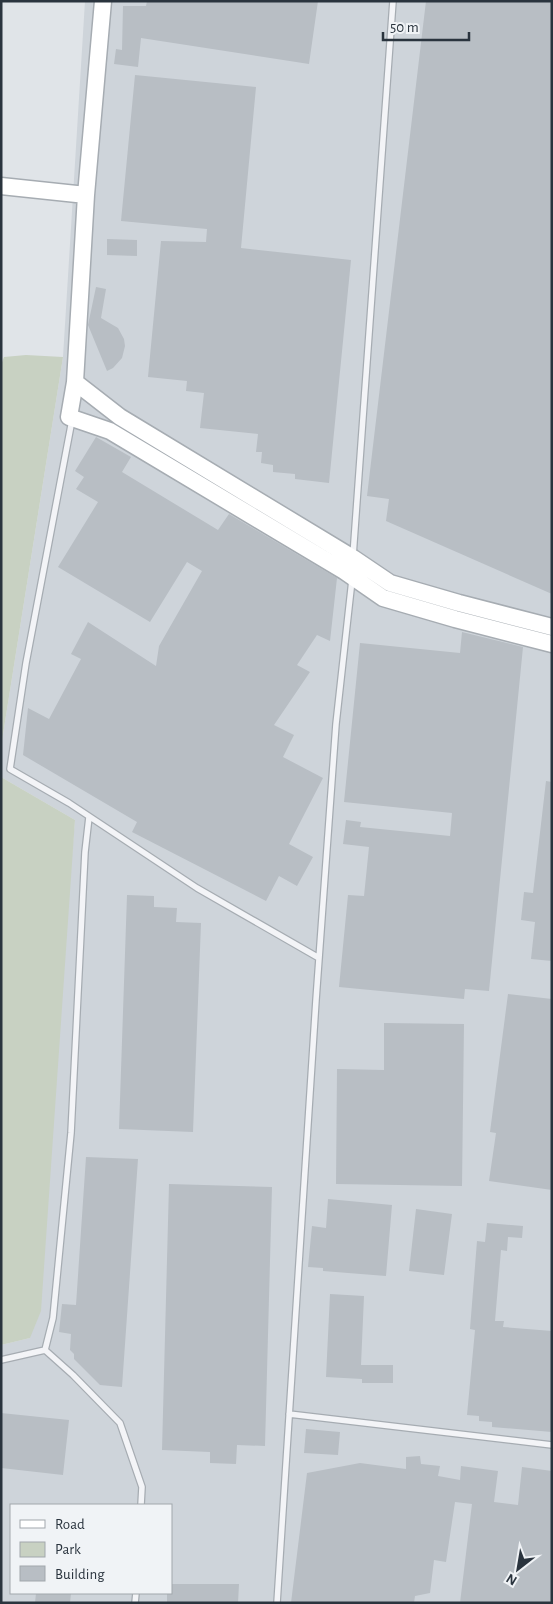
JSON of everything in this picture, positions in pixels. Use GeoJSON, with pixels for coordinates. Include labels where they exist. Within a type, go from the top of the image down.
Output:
{"type":"FeatureCollection","features":[{"type":"Feature","properties":{"kind":"street"},"geometry":{"type":"LineString","coordinates":[[104,1],[86,195],[75,382],[71,417],[110,431],[352,577],[383,598],[552,644]]}},
{"type":"Feature","properties":{"kind":"street"},"geometry":{"type":"LineString","coordinates":[[1,186],[86,195]]}},
{"type":"Feature","properties":{"kind":"street"},"geometry":{"type":"LineString","coordinates":[[75,382],[120,418],[390,582],[459,603],[552,627]]}},
{"type":"Feature","properties":{"kind":"lane"},"geometry":{"type":"LineString","coordinates":[[277,1603],[319,958],[336,724],[352,577],[393,1]]}},
{"type":"Feature","properties":{"kind":"lane"},"geometry":{"type":"LineString","coordinates":[[71,417],[26,663],[10,769],[69,803],[198,888],[319,958]]}},
{"type":"Feature","properties":{"kind":"lane"},"geometry":{"type":"LineString","coordinates":[[45,1350],[53,1318],[70,1133],[85,852],[89,817]]}},
{"type":"Feature","properties":{"kind":"lane"},"geometry":{"type":"LineString","coordinates":[[1,1360],[45,1350]]}},
{"type":"Feature","properties":{"kind":"lane"},"geometry":{"type":"LineString","coordinates":[[45,1350],[73,1375],[120,1423],[142,1487],[141,1504]]}},
{"type":"Feature","properties":{"kind":"lane"},"geometry":{"type":"LineString","coordinates":[[290,1414],[552,1445]]}},
{"type":"Feature","properties":{"kind":"shaded area"},"geometry":{"type":"Polygon","coordinates":[[[85,1],[552,1],[552,1603],[1,1603],[1,1345],[30,1338],[75,820],[1,777],[1,747],[63,357],[85,1]]]}},
{"type":"Feature","properties":{"kind":"green space"},"geometry":{"type":"Polygon","coordinates":[[[26,355],[63,357],[1,747],[1,365],[4,357],[26,355]]]}},
{"type":"Feature","properties":{"kind":"green space"},"geometry":{"type":"Polygon","coordinates":[[[1,777],[75,820],[41,1311],[30,1338],[1,1345],[1,777]]]}},
{"type":"Feature","properties":{"kind":"building"},"geometry":{"type":"Polygon","coordinates":[[[147,1],[318,1],[309,64],[141,38],[138,67],[114,64],[116,49],[122,50],[123,6],[146,6],[147,1]]]}},
{"type":"Feature","properties":{"kind":"building"},"geometry":{"type":"Polygon","coordinates":[[[426,1],[552,1],[552,594],[386,521],[389,499],[367,496],[426,1]]]}},
{"type":"Feature","properties":{"kind":"building"},"geometry":{"type":"Polygon","coordinates":[[[135,75],[256,87],[241,248],[351,260],[329,483],[295,479],[295,474],[273,472],[273,465],[261,463],[262,452],[256,452],[258,434],[200,428],[204,393],[186,391],[187,381],[148,377],[161,241],[206,242],[207,229],[121,221],[135,75]]]}},
{"type":"Feature","properties":{"kind":"building"},"geometry":{"type":"Polygon","coordinates":[[[107,239],[137,240],[137,256],[107,255],[107,239]]]}},
{"type":"Feature","properties":{"kind":"building"},"geometry":{"type":"Polygon","coordinates":[[[96,287],[106,289],[101,318],[118,328],[124,339],[125,346],[122,358],[113,368],[107,371],[88,325],[96,287]]]}},
{"type":"Feature","properties":{"kind":"building"},"geometry":{"type":"Polygon","coordinates":[[[96,437],[131,457],[122,472],[218,530],[229,514],[337,578],[330,641],[317,635],[297,665],[310,672],[274,725],[294,735],[283,757],[323,778],[289,844],[313,857],[297,886],[279,876],[266,901],[132,832],[137,822],[23,755],[28,708],[49,719],[81,659],[71,654],[88,622],[156,666],[159,646],[202,571],[187,562],[150,622],[58,567],[98,502],[76,489],[84,477],[75,471],[96,437]]]}},
{"type":"Feature","properties":{"kind":"building"},"geometry":{"type":"Polygon","coordinates":[[[462,632],[523,647],[489,991],[465,989],[464,999],[339,987],[348,895],[364,896],[369,847],[343,844],[346,820],[361,822],[360,827],[450,836],[452,813],[344,802],[360,643],[460,653],[462,632]]]}},
{"type":"Feature","properties":{"kind":"building"},"geometry":{"type":"Polygon","coordinates":[[[546,781],[552,782],[552,961],[531,959],[535,922],[521,920],[524,892],[533,893],[546,781]]]}},
{"type":"Feature","properties":{"kind":"building"},"geometry":{"type":"Polygon","coordinates":[[[127,895],[154,896],[154,907],[177,908],[176,922],[201,923],[193,1132],[119,1129],[127,895]]]}},
{"type":"Feature","properties":{"kind":"building"},"geometry":{"type":"Polygon","coordinates":[[[508,994],[552,999],[552,1190],[489,1181],[496,1133],[490,1132],[508,994]]]}},
{"type":"Feature","properties":{"kind":"building"},"geometry":{"type":"Polygon","coordinates":[[[384,1023],[464,1024],[462,1186],[336,1184],[337,1069],[384,1070],[384,1023]]]}},
{"type":"Feature","properties":{"kind":"building"},"geometry":{"type":"Polygon","coordinates":[[[86,1157],[138,1159],[122,1387],[100,1385],[74,1359],[74,1354],[70,1350],[71,1334],[59,1332],[62,1304],[76,1305],[86,1157]]]}},
{"type":"Feature","properties":{"kind":"building"},"geometry":{"type":"Polygon","coordinates":[[[169,1184],[272,1187],[265,1446],[237,1445],[236,1464],[210,1463],[210,1452],[162,1450],[169,1184]]]}},
{"type":"Feature","properties":{"kind":"building"},"geometry":{"type":"Polygon","coordinates":[[[328,1199],[392,1205],[386,1276],[323,1271],[323,1268],[308,1267],[312,1226],[326,1228],[328,1199]]]}},
{"type":"Feature","properties":{"kind":"building"},"geometry":{"type":"Polygon","coordinates":[[[416,1209],[452,1214],[444,1275],[409,1271],[416,1209]]]}},
{"type":"Feature","properties":{"kind":"building"},"geometry":{"type":"Polygon","coordinates":[[[487,1223],[523,1226],[522,1238],[508,1237],[507,1251],[501,1250],[495,1321],[504,1321],[503,1327],[552,1331],[552,1432],[492,1427],[492,1422],[479,1421],[479,1416],[467,1415],[475,1330],[470,1329],[477,1241],[485,1242],[487,1223]]]}},
{"type":"Feature","properties":{"kind":"building"},"geometry":{"type":"Polygon","coordinates":[[[330,1294],[364,1296],[361,1365],[393,1365],[393,1383],[362,1383],[362,1379],[326,1377],[330,1294]]]}},
{"type":"Feature","properties":{"kind":"building"},"geometry":{"type":"Polygon","coordinates":[[[1,1413],[69,1420],[63,1475],[1,1468],[1,1413]]]}},
{"type":"Feature","properties":{"kind":"building"},"geometry":{"type":"Polygon","coordinates":[[[306,1429],[340,1432],[338,1455],[304,1453],[306,1429]]]}},
{"type":"Feature","properties":{"kind":"building"},"geometry":{"type":"Polygon","coordinates":[[[420,1456],[421,1464],[440,1466],[438,1476],[460,1480],[461,1466],[498,1471],[494,1502],[518,1505],[522,1467],[552,1471],[552,1603],[460,1603],[472,1504],[455,1502],[446,1562],[434,1560],[430,1593],[415,1596],[414,1603],[291,1603],[307,1473],[360,1463],[406,1469],[406,1457],[420,1456]]]}},
{"type":"Feature","properties":{"kind":"building"},"geometry":{"type":"Polygon","coordinates":[[[172,1584],[239,1584],[238,1603],[167,1603],[167,1594],[172,1594],[172,1584]]]}},
{"type":"Feature","properties":{"kind":"building"},"geometry":{"type":"Polygon","coordinates":[[[36,1594],[71,1594],[70,1603],[35,1603],[36,1594]]]}}]}
